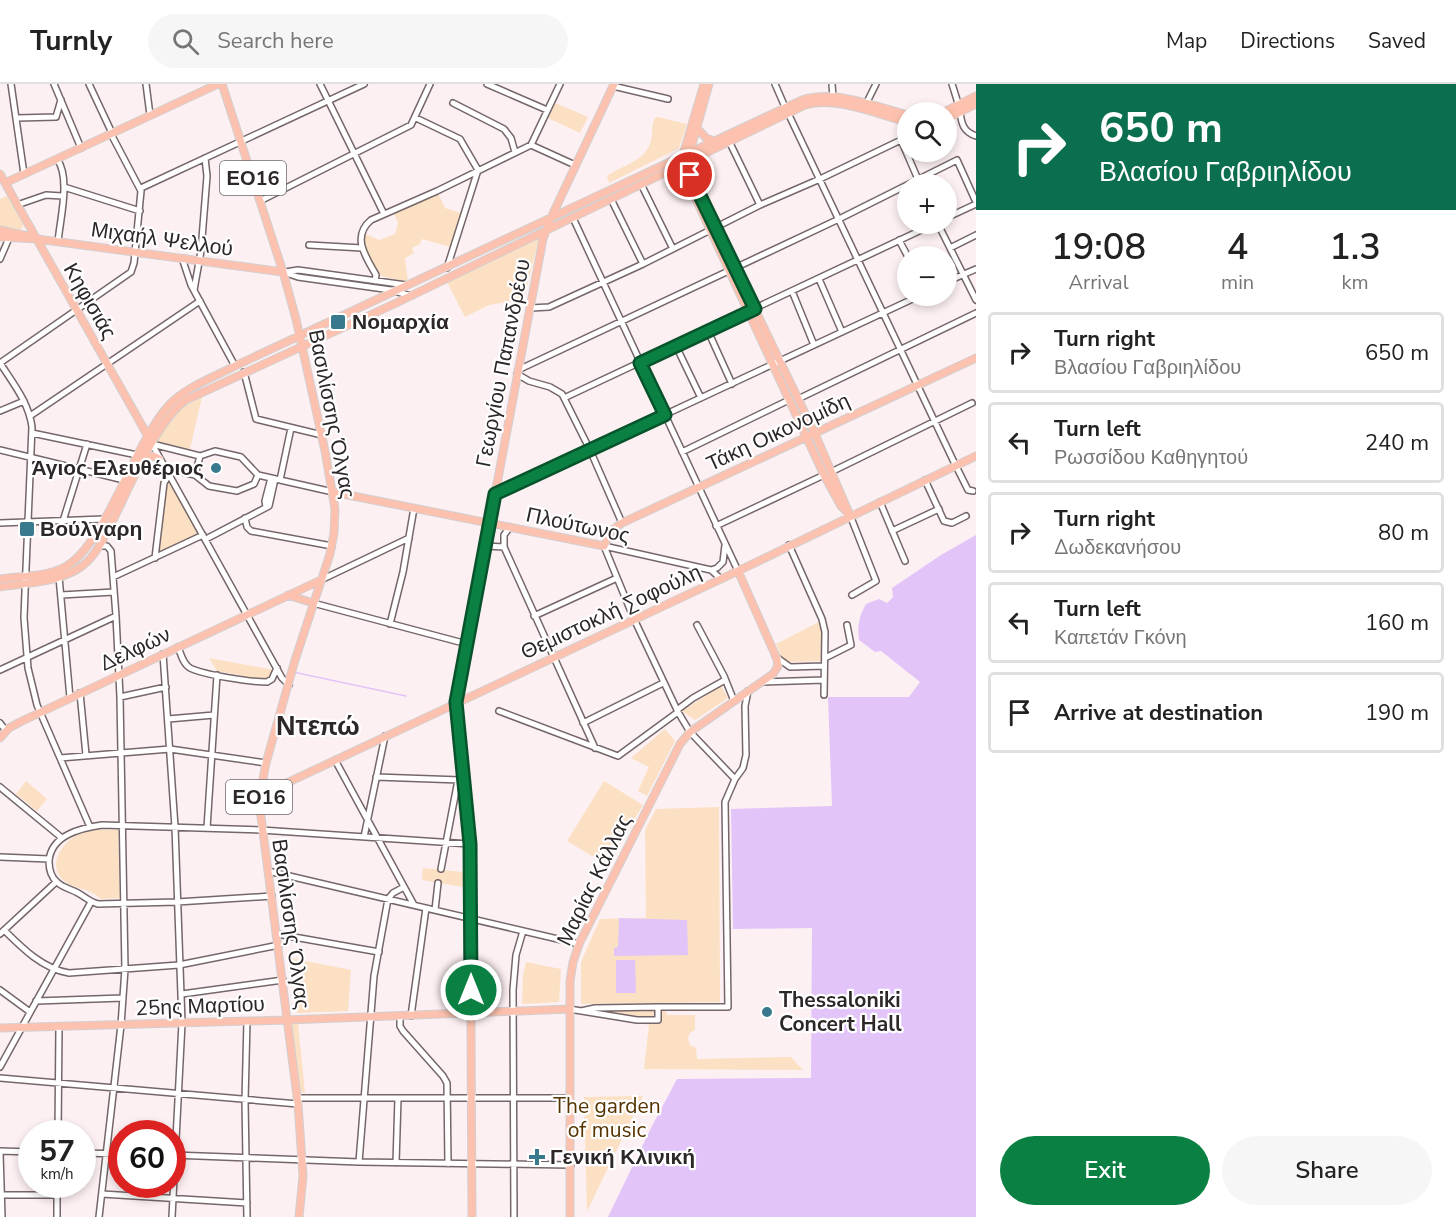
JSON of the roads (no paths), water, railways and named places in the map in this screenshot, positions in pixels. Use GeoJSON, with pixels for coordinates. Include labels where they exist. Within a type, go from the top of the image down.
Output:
{"type":"FeatureCollection","features":[{"type":"Feature","properties":{"kind":"main road"},"geometry":{"type":"LineString","coordinates":[[2,184],[220,84]]}},
{"type":"Feature","properties":{"kind":"main road","name":"Βασιλίσσης Όλγας"},"geometry":{"type":"LineString","coordinates":[[220,84],[283,272],[303,347],[333,492],[335,516],[332,546],[266,763],[260,796],[261,830],[279,945],[303,1160],[299,1217]]}},
{"type":"Feature","properties":{"kind":"main road"},"geometry":{"type":"LineString","coordinates":[[704,84],[686,156],[686,166],[732,270],[777,363],[798,399],[828,473],[850,515]]}},
{"type":"Feature","properties":{"kind":"main road"},"geometry":{"type":"LineString","coordinates":[[0,587],[53,572],[71,564],[84,552],[104,519],[123,480],[181,404],[244,372],[411,296],[680,165],[686,156],[709,84]]}},
{"type":"Feature","properties":{"kind":"main road","name":"Γεωργίου Παπανδρέου"},"geometry":{"type":"LineString","coordinates":[[472,1217],[470,844],[461,780],[456,702],[546,231],[614,85]]}},
{"type":"Feature","properties":{"kind":"main road"},"geometry":{"type":"LineString","coordinates":[[959,108],[976,96]]}},
{"type":"Feature","properties":{"kind":"main road"},"geometry":{"type":"LineString","coordinates":[[686,156],[729,141],[813,97],[833,97],[866,104],[897,116]]}},
{"type":"Feature","properties":{"kind":"main road"},"geometry":{"type":"LineString","coordinates":[[0,579],[59,578],[82,565],[99,546],[148,436],[165,409],[175,399],[235,366],[714,141],[787,110],[811,103],[827,102],[897,118]]}},
{"type":"Feature","properties":{"kind":"main road"},"geometry":{"type":"LineString","coordinates":[[959,108],[976,104]]}},
{"type":"Feature","properties":{"kind":"main road"},"geometry":{"type":"LineString","coordinates":[[696,127],[706,138],[714,141]]}},
{"type":"Feature","properties":{"kind":"main road"},"geometry":{"type":"LineString","coordinates":[[680,165],[713,228]]}},
{"type":"Feature","properties":{"kind":"main road","name":"Κηφισιάς"},"geometry":{"type":"LineString","coordinates":[[0,174],[2,184],[37,239],[152,444]]}},
{"type":"Feature","properties":{"kind":"main road","name":"Μιχαήλ Ψελλού"},"geometry":{"type":"LineString","coordinates":[[0,230],[21,233],[37,239]]}},
{"type":"Feature","properties":{"kind":"main road","name":"Μιχαήλ Ψελλού"},"geometry":{"type":"LineString","coordinates":[[0,237],[37,239],[283,272]]}},
{"type":"Feature","properties":{"kind":"main road"},"geometry":{"type":"LineString","coordinates":[[46,257],[58,242]]}},
{"type":"Feature","properties":{"kind":"main road","name":"Τάκη Οικονομίδη"},"geometry":{"type":"LineString","coordinates":[[604,546],[612,531],[622,523],[976,358]]}},
{"type":"Feature","properties":{"kind":"main road"},"geometry":{"type":"LineString","coordinates":[[777,363],[789,400],[811,435]]}},
{"type":"Feature","properties":{"kind":"main road"},"geometry":{"type":"LineString","coordinates":[[141,456],[153,456],[159,459]]}},
{"type":"Feature","properties":{"kind":"main road","name":"Θεμιστοκλή Σοφούλη"},"geometry":{"type":"LineString","coordinates":[[260,796],[722,579],[850,515],[976,456]]}},
{"type":"Feature","properties":{"kind":"main road","name":"Πλούτωνος"},"geometry":{"type":"LineString","coordinates":[[333,492],[604,546]]}},
{"type":"Feature","properties":{"kind":"main road"},"geometry":{"type":"LineString","coordinates":[[738,571],[777,658]]}},
{"type":"Feature","properties":{"kind":"main road","name":"Δελφών"},"geometry":{"type":"LineString","coordinates":[[0,738],[6,731],[40,712],[321,580]]}},
{"type":"Feature","properties":{"kind":"main road"},"geometry":{"type":"LineString","coordinates":[[288,595],[313,603]]}},
{"type":"Feature","properties":{"kind":"main road","name":"Μαρίας Κάλλας"},"geometry":{"type":"LineString","coordinates":[[570,1217],[569,1010],[571,969],[579,944],[676,752],[690,732],[777,670],[777,658]]}},
{"type":"Feature","properties":{"kind":"main road","name":"25ης Μαρτίου"},"geometry":{"type":"LineString","coordinates":[[0,1028],[569,1010]]}},
{"type":"Feature","properties":{"kind":"street"},"geometry":{"type":"LineString","coordinates":[[11,84],[24,174]]}},
{"type":"Feature","properties":{"kind":"street"},"geometry":{"type":"LineString","coordinates":[[54,84],[81,148]]}},
{"type":"Feature","properties":{"kind":"street"},"geometry":{"type":"LineString","coordinates":[[89,84],[141,188],[133,267],[129,275],[0,363],[24,401],[33,433],[24,618],[30,679],[40,712],[90,827]]}},
{"type":"Feature","properties":{"kind":"street"},"geometry":{"type":"LineString","coordinates":[[146,84],[150,116]]}},
{"type":"Feature","properties":{"kind":"street"},"geometry":{"type":"LineString","coordinates":[[320,84],[384,214]]}},
{"type":"Feature","properties":{"kind":"street"},"geometry":{"type":"LineString","coordinates":[[141,188],[364,84]]}},
{"type":"Feature","properties":{"kind":"street"},"geometry":{"type":"LineString","coordinates":[[260,201],[409,127],[416,118],[430,84]]}},
{"type":"Feature","properties":{"kind":"street"},"geometry":{"type":"LineString","coordinates":[[487,84],[547,110]]}},
{"type":"Feature","properties":{"kind":"street"},"geometry":{"type":"LineString","coordinates":[[375,281],[376,276],[360,241],[361,232],[366,224],[531,144],[560,84]]}},
{"type":"Feature","properties":{"kind":"street"},"geometry":{"type":"LineString","coordinates":[[775,84],[934,422],[968,489],[973,491]]}},
{"type":"Feature","properties":{"kind":"street"},"geometry":{"type":"LineString","coordinates":[[832,84],[833,97]]}},
{"type":"Feature","properties":{"kind":"street"},"geometry":{"type":"LineString","coordinates":[[866,104],[876,84]]}},
{"type":"Feature","properties":{"kind":"street"},"geometry":{"type":"LineString","coordinates":[[952,84],[960,119],[966,131],[976,136]]}},
{"type":"Feature","properties":{"kind":"street"},"geometry":{"type":"LineString","coordinates":[[614,85],[668,99]]}},
{"type":"Feature","properties":{"kind":"street"},"geometry":{"type":"LineString","coordinates":[[16,118],[56,117],[61,100]]}},
{"type":"Feature","properties":{"kind":"street"},"geometry":{"type":"LineString","coordinates":[[453,103],[504,129],[511,138],[515,152]]}},
{"type":"Feature","properties":{"kind":"street"},"geometry":{"type":"LineString","coordinates":[[416,118],[460,139],[478,170],[447,268]]}},
{"type":"Feature","properties":{"kind":"street"},"geometry":{"type":"LineString","coordinates":[[729,141],[760,205]]}},
{"type":"Feature","properties":{"kind":"street"},"geometry":{"type":"LineString","coordinates":[[531,308],[549,308],[760,205],[897,142]]}},
{"type":"Feature","properties":{"kind":"street"},"geometry":{"type":"LineString","coordinates":[[531,144],[575,165]]}},
{"type":"Feature","properties":{"kind":"street"},"geometry":{"type":"LineString","coordinates":[[194,290],[200,261],[207,176],[205,158]]}},
{"type":"Feature","properties":{"kind":"street"},"geometry":{"type":"LineString","coordinates":[[57,159],[62,166],[64,187],[58,242]]}},
{"type":"Feature","properties":{"kind":"street"},"geometry":{"type":"LineString","coordinates":[[932,174],[959,160],[976,203],[957,212]]}},
{"type":"Feature","properties":{"kind":"street"},"geometry":{"type":"LineString","coordinates":[[641,184],[673,249]]}},
{"type":"Feature","properties":{"kind":"street"},"geometry":{"type":"LineString","coordinates":[[64,187],[140,211]]}},
{"type":"Feature","properties":{"kind":"street"},"geometry":{"type":"LineString","coordinates":[[622,523],[564,398],[556,390],[530,381],[518,372],[897,192]]}},
{"type":"Feature","properties":{"kind":"street"},"geometry":{"type":"LineString","coordinates":[[17,205],[46,195],[62,196]]}},
{"type":"Feature","properties":{"kind":"street"},"geometry":{"type":"LineString","coordinates":[[611,199],[643,264]]}},
{"type":"Feature","properties":{"kind":"street"},"geometry":{"type":"LineString","coordinates":[[573,218],[738,571]]}},
{"type":"Feature","properties":{"kind":"street"},"geometry":{"type":"LineString","coordinates":[[564,398],[913,234]]}},
{"type":"Feature","properties":{"kind":"street"},"geometry":{"type":"LineString","coordinates":[[954,246],[976,235]]}},
{"type":"Feature","properties":{"kind":"street"},"geometry":{"type":"LineString","coordinates":[[0,259],[9,238]]}},
{"type":"Feature","properties":{"kind":"street"},"geometry":{"type":"LineString","coordinates":[[899,240],[902,246]]}},
{"type":"Feature","properties":{"kind":"street"},"geometry":{"type":"LineString","coordinates":[[309,245],[362,249]]}},
{"type":"Feature","properties":{"kind":"street"},"geometry":{"type":"LineString","coordinates":[[182,258],[194,290],[235,366]]}},
{"type":"Feature","properties":{"kind":"street"},"geometry":{"type":"LineString","coordinates":[[957,262],[976,300]]}},
{"type":"Feature","properties":{"kind":"street"},"geometry":{"type":"LineString","coordinates":[[957,277],[976,268]]}},
{"type":"Feature","properties":{"kind":"street"},"geometry":{"type":"LineString","coordinates":[[283,272],[298,270],[409,286]]}},
{"type":"Feature","properties":{"kind":"street"},"geometry":{"type":"LineString","coordinates":[[283,272],[298,277],[396,291],[411,296]]}},
{"type":"Feature","properties":{"kind":"street"},"geometry":{"type":"LineString","coordinates":[[819,279],[842,332]]}},
{"type":"Feature","properties":{"kind":"street"},"geometry":{"type":"LineString","coordinates":[[792,291],[814,345]]}},
{"type":"Feature","properties":{"kind":"street"},"geometry":{"type":"LineString","coordinates":[[30,416],[200,301]]}},
{"type":"Feature","properties":{"kind":"street"},"geometry":{"type":"LineString","coordinates":[[495,494],[897,306]]}},
{"type":"Feature","properties":{"kind":"street"},"geometry":{"type":"LineString","coordinates":[[798,399],[976,313]]}},
{"type":"Feature","properties":{"kind":"street"},"geometry":{"type":"LineString","coordinates":[[708,331],[732,384]]}},
{"type":"Feature","properties":{"kind":"street"},"geometry":{"type":"LineString","coordinates":[[676,346],[701,398]]}},
{"type":"Feature","properties":{"kind":"street"},"geometry":{"type":"LineString","coordinates":[[244,372],[254,417],[322,435]]}},
{"type":"Feature","properties":{"kind":"street"},"geometry":{"type":"LineString","coordinates":[[682,452],[789,400]]}},
{"type":"Feature","properties":{"kind":"street"},"geometry":{"type":"LineString","coordinates":[[0,411],[24,401]]}},
{"type":"Feature","properties":{"kind":"street"},"geometry":{"type":"LineString","coordinates":[[716,526],[972,403]]}},
{"type":"Feature","properties":{"kind":"street"},"geometry":{"type":"LineString","coordinates":[[113,577],[205,537],[266,507],[270,503],[291,428]]}},
{"type":"Feature","properties":{"kind":"street"},"geometry":{"type":"LineString","coordinates":[[33,433],[141,456]]}},
{"type":"Feature","properties":{"kind":"street"},"geometry":{"type":"LineString","coordinates":[[63,521],[87,444]]}},
{"type":"Feature","properties":{"kind":"street"},"geometry":{"type":"LineString","coordinates":[[152,444],[277,668],[289,685]]}},
{"type":"Feature","properties":{"kind":"street","name":"Πλούτωνος"},"geometry":{"type":"LineString","coordinates":[[152,444],[200,456],[215,451],[242,457],[258,475],[333,492]]}},
{"type":"Feature","properties":{"kind":"street"},"geometry":{"type":"LineString","coordinates":[[0,450],[123,480]]}},
{"type":"Feature","properties":{"kind":"street"},"geometry":{"type":"LineString","coordinates":[[195,475],[200,456]]}},
{"type":"Feature","properties":{"kind":"street"},"geometry":{"type":"LineString","coordinates":[[165,468],[195,475],[209,486],[238,491],[254,484],[258,475]]}},
{"type":"Feature","properties":{"kind":"street"},"geometry":{"type":"LineString","coordinates":[[155,558],[164,483],[169,475]]}},
{"type":"Feature","properties":{"kind":"street"},"geometry":{"type":"LineString","coordinates":[[925,480],[946,522],[952,523],[966,516]]}},
{"type":"Feature","properties":{"kind":"street"},"geometry":{"type":"LineString","coordinates":[[880,502],[905,561]]}},
{"type":"Feature","properties":{"kind":"street"},"geometry":{"type":"LineString","coordinates":[[390,624],[403,572],[414,508]]}},
{"type":"Feature","properties":{"kind":"street"},"geometry":{"type":"LineString","coordinates":[[892,531],[939,508]]}},
{"type":"Feature","properties":{"kind":"street"},"geometry":{"type":"LineString","coordinates":[[850,515],[876,581],[852,595]]}},
{"type":"Feature","properties":{"kind":"street"},"geometry":{"type":"LineString","coordinates":[[245,518],[247,527],[251,531],[332,546]]}},
{"type":"Feature","properties":{"kind":"street"},"geometry":{"type":"LineString","coordinates":[[0,523],[104,519]]}},
{"type":"Feature","properties":{"kind":"street"},"geometry":{"type":"LineString","coordinates":[[510,527],[503,538],[504,547],[595,748]]}},
{"type":"Feature","properties":{"kind":"street"},"geometry":{"type":"LineString","coordinates":[[321,580],[409,538]]}},
{"type":"Feature","properties":{"kind":"street"},"geometry":{"type":"LineString","coordinates":[[711,570],[723,562],[725,543]]}},
{"type":"Feature","properties":{"kind":"street"},"geometry":{"type":"LineString","coordinates":[[789,545],[822,619],[825,632],[824,695]]}},
{"type":"Feature","properties":{"kind":"street"},"geometry":{"type":"LineString","coordinates":[[99,546],[107,546],[110,549],[116,616],[125,903],[125,969],[121,1025],[99,1217]]}},
{"type":"Feature","properties":{"kind":"street"},"geometry":{"type":"LineString","coordinates":[[486,546],[504,547]]}},
{"type":"Feature","properties":{"kind":"street"},"geometry":{"type":"LineString","coordinates":[[604,546],[634,619],[678,711],[690,732],[735,779]]}},
{"type":"Feature","properties":{"kind":"street","name":"Πλούτωνος"},"geometry":{"type":"LineString","coordinates":[[604,546],[711,570],[722,579]]}},
{"type":"Feature","properties":{"kind":"street"},"geometry":{"type":"LineString","coordinates":[[59,578],[70,698]]}},
{"type":"Feature","properties":{"kind":"street"},"geometry":{"type":"LineString","coordinates":[[534,616],[616,578]]}},
{"type":"Feature","properties":{"kind":"street"},"geometry":{"type":"LineString","coordinates":[[61,595],[114,592]]}},
{"type":"Feature","properties":{"kind":"street"},"geometry":{"type":"LineString","coordinates":[[313,603],[467,644]]}},
{"type":"Feature","properties":{"kind":"street"},"geometry":{"type":"LineString","coordinates":[[0,670],[116,616]]}},
{"type":"Feature","properties":{"kind":"street"},"geometry":{"type":"LineString","coordinates":[[697,625],[734,701]]}},
{"type":"Feature","properties":{"kind":"street"},"geometry":{"type":"LineString","coordinates":[[825,658],[851,645],[848,625]]}},
{"type":"Feature","properties":{"kind":"street"},"geometry":{"type":"LineString","coordinates":[[178,647],[184,662],[190,668],[217,675],[267,682],[272,679],[277,668]]}},
{"type":"Feature","properties":{"kind":"street"},"geometry":{"type":"LineString","coordinates":[[163,654],[175,827],[182,994],[176,1120]]}},
{"type":"Feature","properties":{"kind":"street"},"geometry":{"type":"LineString","coordinates":[[777,658],[790,667],[824,666]]}},
{"type":"Feature","properties":{"kind":"street"},"geometry":{"type":"LineString","coordinates":[[207,828],[217,675]]}},
{"type":"Feature","properties":{"kind":"street"},"geometry":{"type":"LineString","coordinates":[[499,711],[595,748],[621,755],[693,698],[725,680]]}},
{"type":"Feature","properties":{"kind":"street"},"geometry":{"type":"LineString","coordinates":[[762,682],[824,680]]}},
{"type":"Feature","properties":{"kind":"street"},"geometry":{"type":"LineString","coordinates":[[583,723],[663,683]]}},
{"type":"Feature","properties":{"kind":"street"},"geometry":{"type":"LineString","coordinates":[[120,697],[166,687]]}},
{"type":"Feature","properties":{"kind":"street"},"geometry":{"type":"LineString","coordinates":[[658,1007],[728,1007],[725,802],[735,779],[743,768],[746,755],[745,706],[748,691]]}},
{"type":"Feature","properties":{"kind":"street"},"geometry":{"type":"LineString","coordinates":[[80,693],[86,755]]}},
{"type":"Feature","properties":{"kind":"street"},"geometry":{"type":"LineString","coordinates":[[168,718],[214,715]]}},
{"type":"Feature","properties":{"kind":"street"},"geometry":{"type":"LineString","coordinates":[[0,723],[6,731]]}},
{"type":"Feature","properties":{"kind":"street"},"geometry":{"type":"LineString","coordinates":[[364,837],[385,736]]}},
{"type":"Feature","properties":{"kind":"street"},"geometry":{"type":"LineString","coordinates":[[60,758],[170,748],[266,763]]}},
{"type":"Feature","properties":{"kind":"street"},"geometry":{"type":"LineString","coordinates":[[335,760],[414,905]]}},
{"type":"Feature","properties":{"kind":"street"},"geometry":{"type":"LineString","coordinates":[[376,777],[461,780],[441,869]]}},
{"type":"Feature","properties":{"kind":"street"},"geometry":{"type":"LineString","coordinates":[[0,787],[62,838]]}},
{"type":"Feature","properties":{"kind":"street"},"geometry":{"type":"LineString","coordinates":[[272,896],[98,904],[90,902],[56,882],[50,870],[49,860],[62,838],[90,827],[261,830],[470,844]]}},
{"type":"Feature","properties":{"kind":"street"},"geometry":{"type":"LineString","coordinates":[[0,857],[49,860]]}},
{"type":"Feature","properties":{"kind":"street"},"geometry":{"type":"LineString","coordinates":[[268,871],[579,944]]}},
{"type":"Feature","properties":{"kind":"street"},"geometry":{"type":"LineString","coordinates":[[56,882],[2,932],[28,953],[54,968],[69,973],[179,965],[279,945]]}},
{"type":"Feature","properties":{"kind":"street"},"geometry":{"type":"LineString","coordinates":[[435,910],[438,883]]}},
{"type":"Feature","properties":{"kind":"street"},"geometry":{"type":"LineString","coordinates":[[359,1162],[370,1017],[379,952],[388,899],[404,887]]}},
{"type":"Feature","properties":{"kind":"street"},"geometry":{"type":"LineString","coordinates":[[0,1067],[90,902]]}},
{"type":"Feature","properties":{"kind":"street"},"geometry":{"type":"LineString","coordinates":[[411,1016],[426,908]]}},
{"type":"Feature","properties":{"kind":"street"},"geometry":{"type":"LineString","coordinates":[[514,1217],[513,1011],[515,963],[523,931]]}},
{"type":"Feature","properties":{"kind":"street"},"geometry":{"type":"LineString","coordinates":[[277,934],[379,952]]}},
{"type":"Feature","properties":{"kind":"street"},"geometry":{"type":"LineString","coordinates":[[182,994],[283,980]]}},
{"type":"Feature","properties":{"kind":"street"},"geometry":{"type":"LineString","coordinates":[[0,990],[30,1012]]}},
{"type":"Feature","properties":{"kind":"street"},"geometry":{"type":"LineString","coordinates":[[36,1001],[123,999]]}},
{"type":"Feature","properties":{"kind":"street","name":"25ης Μαρτίου"},"geometry":{"type":"LineString","coordinates":[[569,1010],[647,1021],[658,1020],[658,1007],[595,1008],[581,1011]]}},
{"type":"Feature","properties":{"kind":"street"},"geometry":{"type":"LineString","coordinates":[[400,1016],[401,1029],[446,1079],[448,1164]]}},
{"type":"Feature","properties":{"kind":"street"},"geometry":{"type":"LineString","coordinates":[[247,1021],[245,1101],[247,1217]]}},
{"type":"Feature","properties":{"kind":"street"},"geometry":{"type":"LineString","coordinates":[[58,1120],[59,1027]]}},
{"type":"Feature","properties":{"kind":"street"},"geometry":{"type":"LineString","coordinates":[[0,1078],[245,1101],[364,1098],[570,1098]]}},
{"type":"Feature","properties":{"kind":"street"},"geometry":{"type":"LineString","coordinates":[[396,1163],[398,1098]]}},
{"type":"Feature","properties":{"kind":"street"},"geometry":{"type":"LineString","coordinates":[[2,1217],[0,1152],[18,1152]]}},
{"type":"Feature","properties":{"kind":"street"},"geometry":{"type":"LineString","coordinates":[[96,1153],[107,1153]]}},
{"type":"Feature","properties":{"kind":"street"},"geometry":{"type":"LineString","coordinates":[[186,1156],[396,1163],[571,1165]]}},
{"type":"Feature","properties":{"kind":"street"},"geometry":{"type":"LineString","coordinates":[[102,1194],[247,1203]]}},
{"type":"Feature","properties":{"kind":"street"},"geometry":{"type":"LineString","coordinates":[[1,1199],[18,1198]]}},
{"type":"Feature","properties":{"kind":"street"},"geometry":{"type":"LineString","coordinates":[[57,1198],[57,1217]]}},
{"type":"Feature","properties":{"kind":"street"},"geometry":{"type":"LineString","coordinates":[[172,1217],[173,1200]]}},
{"type":"Feature","properties":{"kind":"waterway"},"geometry":{"type":"LineString","coordinates":[[293,672],[406,696]]}},
{"type":"Feature","properties":{"kind":"place","name":"Νομαρχία"},"geometry":{"type":"Point","coordinates":[338,322]}},
{"type":"Feature","properties":{"kind":"place","name":"Άγιος Ελευθέριος"},"geometry":{"type":"Point","coordinates":[216,468]}},
{"type":"Feature","properties":{"kind":"place","name":"Βούλγαρη"},"geometry":{"type":"Point","coordinates":[27,529]}},
{"type":"Feature","properties":{"kind":"place","name":"Thessaloniki Concert Hall"},"geometry":{"type":"Point","coordinates":[767,1012]}},
{"type":"Feature","properties":{"kind":"place","name":"Γενική Κλινική"},"geometry":{"type":"Point","coordinates":[537,1157]}},
{"type":"Feature","properties":{"kind":"district","name":"Ντεπώ"},"geometry":{"type":"Point","coordinates":[318,726]}},
{"type":"Feature","properties":{"kind":"park label","name":"The garden of music"},"geometry":{"type":"Point","coordinates":[607,1118]}}]}
